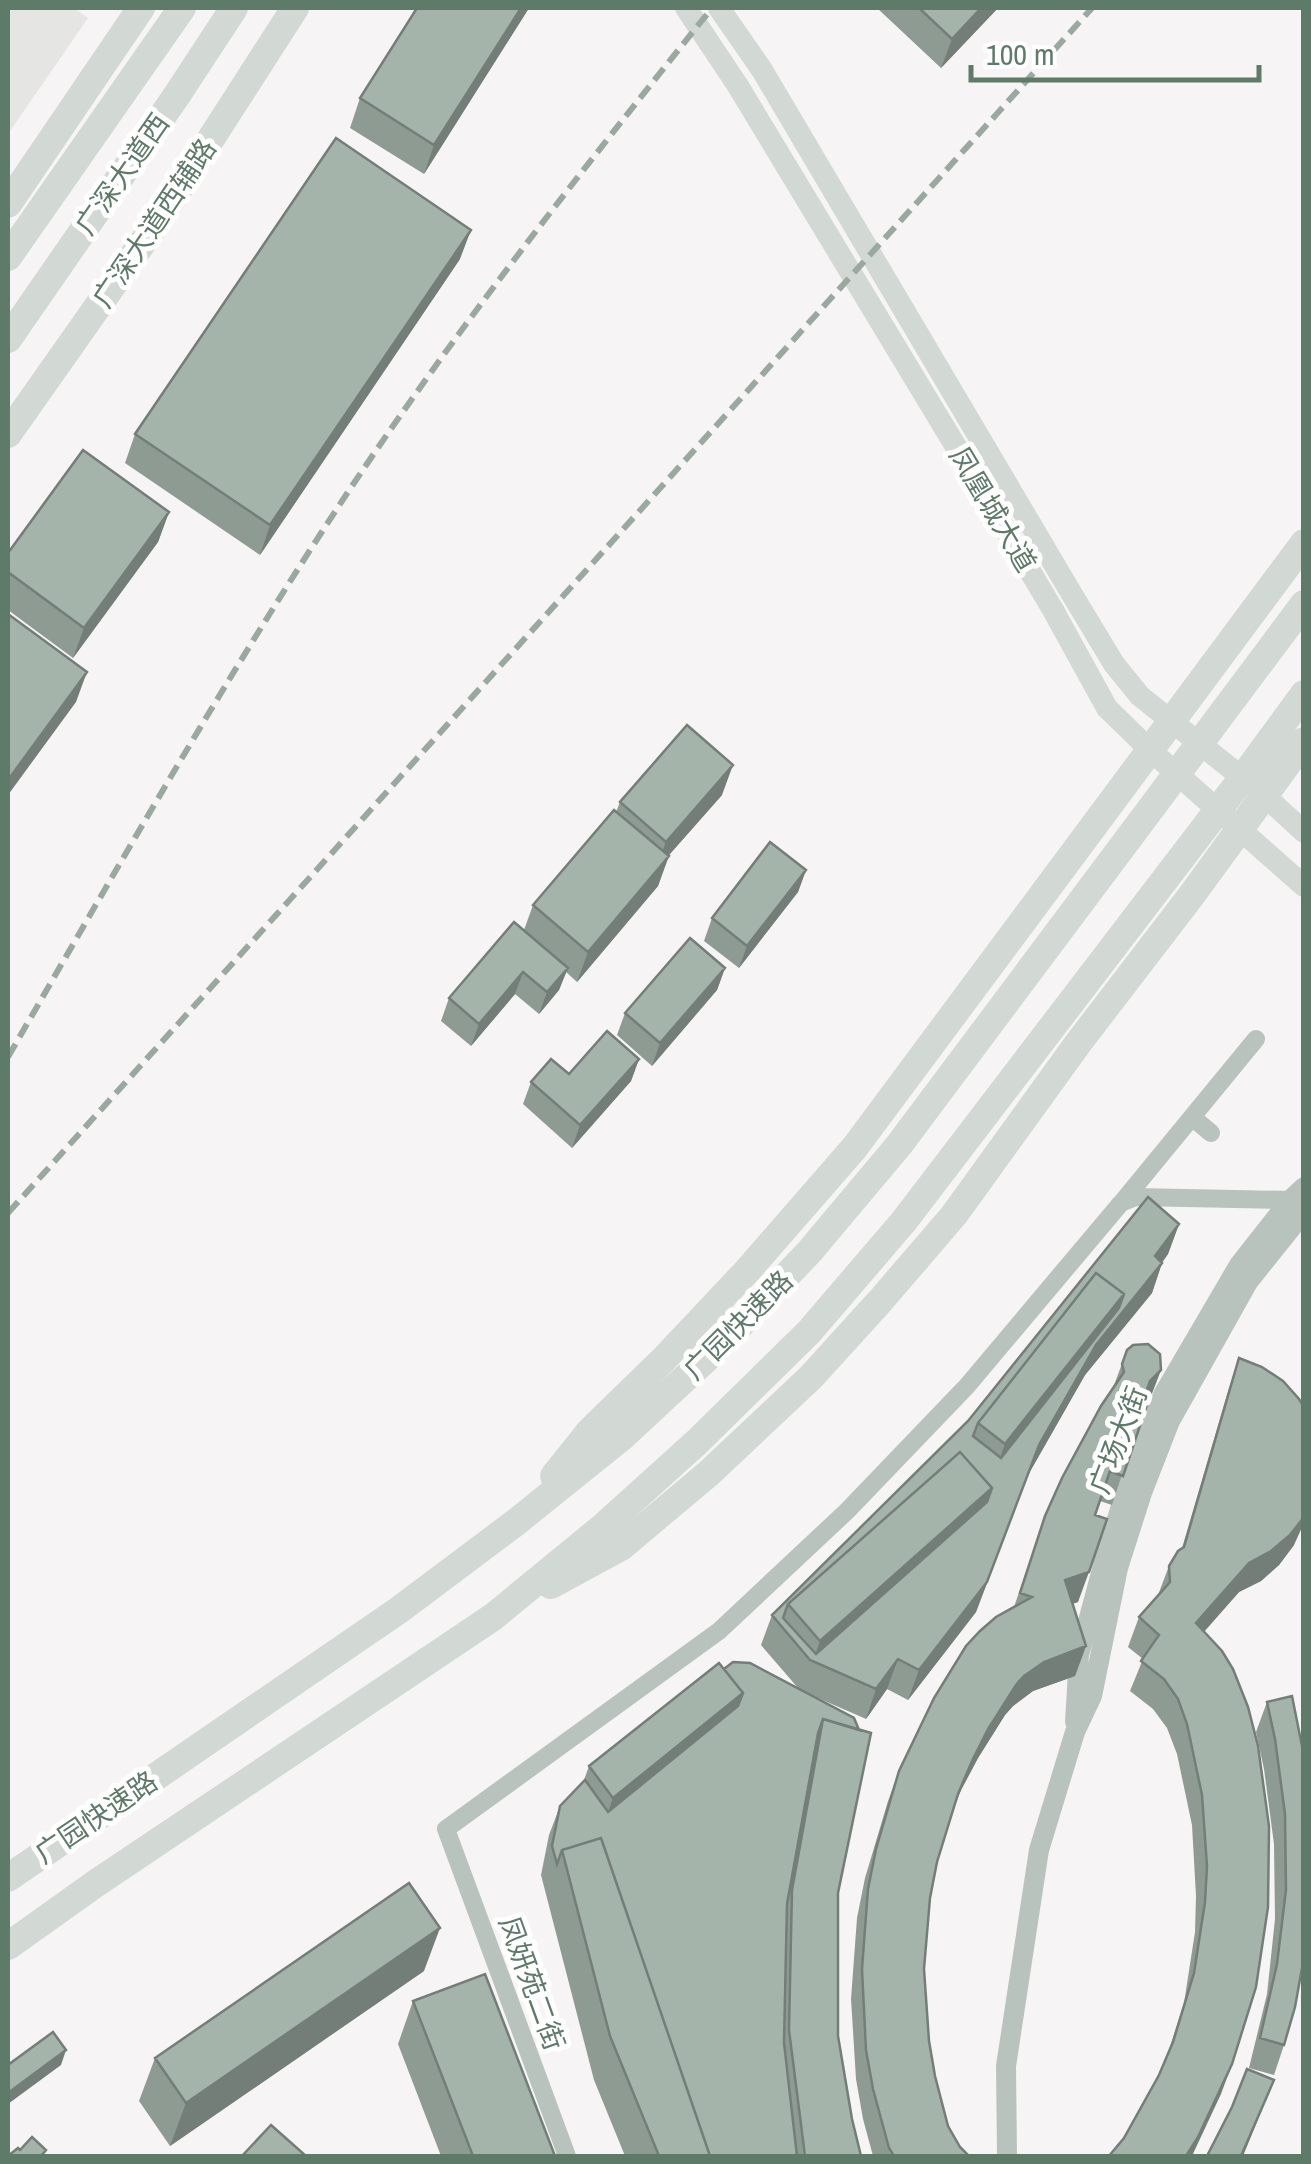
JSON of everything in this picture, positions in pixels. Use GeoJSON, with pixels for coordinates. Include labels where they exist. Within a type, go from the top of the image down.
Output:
{"type":"FeatureCollection","features":[{"type":"Feature","properties":{"kind":"main road"},"geometry":{"type":"LineString","coordinates":[[111,8],[115,30],[112,50]]}},
{"type":"Feature","properties":{"kind":"main road"},"geometry":{"type":"LineString","coordinates":[[8,204],[141,8]]}},
{"type":"Feature","properties":{"kind":"main road","name":"广深大道西"},"geometry":{"type":"LineString","coordinates":[[8,257],[182,8]]}},
{"type":"Feature","properties":{"kind":"main road","name":"广深大道西"},"geometry":{"type":"LineString","coordinates":[[8,339],[234,8]]}},
{"type":"Feature","properties":{"kind":"main road","name":"广深大道西辅路"},"geometry":{"type":"LineString","coordinates":[[8,434],[162,215],[296,8]]}},
{"type":"Feature","properties":{"kind":"main road","name":"凤凰城大道"},"geometry":{"type":"LineString","coordinates":[[686,8],[738,86],[1108,708],[1304,886]]}},
{"type":"Feature","properties":{"kind":"main road","name":"凤凰城大道"},"geometry":{"type":"LineString","coordinates":[[719,8],[762,70],[1126,681],[1304,832]]}},
{"type":"Feature","properties":{"kind":"main road"},"geometry":{"type":"LineString","coordinates":[[515,1523],[590,1432],[748,1270],[856,1148],[1304,543]]}},
{"type":"Feature","properties":{"kind":"main road","name":"广园快速路"},"geometry":{"type":"LineString","coordinates":[[8,1878],[400,1610],[623,1436],[722,1344],[810,1251],[898,1145],[1304,604]]}},
{"type":"Feature","properties":{"kind":"main road","name":"广园快速路"},"geometry":{"type":"LineString","coordinates":[[8,1946],[493,1617],[698,1442],[809,1332],[904,1221],[1304,694]]}},
{"type":"Feature","properties":{"kind":"main road"},"geometry":{"type":"LineString","coordinates":[[493,1617],[621,1547],[709,1473],[811,1377],[954,1215],[1304,740]]}},
{"type":"Feature","properties":{"kind":"street"},"geometry":{"type":"LineString","coordinates":[[1121,1203],[1256,1039]]}},
{"type":"Feature","properties":{"kind":"street"},"geometry":{"type":"LineString","coordinates":[[1192,1117],[1211,1133]]}},
{"type":"Feature","properties":{"kind":"street"},"geometry":{"type":"LineString","coordinates":[[1121,1203],[1136,1197],[1299,1199]]}},
{"type":"Feature","properties":{"kind":"street","name":"广场大街"},"geometry":{"type":"LineString","coordinates":[[1007,2156],[1006,2066],[1039,1850],[1075,1732],[1078,1655],[1105,1558],[1134,1464],[1164,1394],[1239,1266],[1299,1199]]}},
{"type":"Feature","properties":{"kind":"street","name":"凤妍苑二街"},"geometry":{"type":"LineString","coordinates":[[567,2156],[446,1829],[719,1630],[847,1511],[967,1386],[1121,1203]]}},
{"type":"Feature","properties":{"kind":"shaded area"},"geometry":{"type":"Polygon","coordinates":[[[8,8],[74,8],[88,18],[8,134],[8,8]]]}},
{"type":"Feature","properties":{"kind":"building"},"geometry":{"type":"Polygon","coordinates":[[[417,8],[521,8],[434,145],[360,98],[417,8]]]}},
{"type":"Feature","properties":{"kind":"building"},"geometry":{"type":"Polygon","coordinates":[[[919,8],[981,8],[952,39],[919,8]]]}},
{"type":"Feature","properties":{"kind":"building"},"geometry":{"type":"Polygon","coordinates":[[[336,138],[471,230],[270,525],[135,434],[336,138]]]}},
{"type":"Feature","properties":{"kind":"building"},"geometry":{"type":"Polygon","coordinates":[[[83,450],[169,512],[84,628],[8,572],[8,553],[83,450]]]}},
{"type":"Feature","properties":{"kind":"building"},"geometry":{"type":"Polygon","coordinates":[[[8,614],[87,672],[8,780],[8,614]]]}},
{"type":"Feature","properties":{"kind":"building"},"geometry":{"type":"Polygon","coordinates":[[[687,725],[733,765],[666,842],[620,802],[687,725]]]}},
{"type":"Feature","properties":{"kind":"building"},"geometry":{"type":"Polygon","coordinates":[[[614,810],[669,856],[588,952],[533,905],[614,810]]]}},
{"type":"Feature","properties":{"kind":"building"},"geometry":{"type":"Polygon","coordinates":[[[770,842],[806,870],[747,946],[712,918],[770,842]]]}},
{"type":"Feature","properties":{"kind":"building"},"geometry":{"type":"Polygon","coordinates":[[[514,922],[568,968],[547,992],[523,972],[479,1024],[449,998],[514,922]]]}},
{"type":"Feature","properties":{"kind":"building"},"geometry":{"type":"Polygon","coordinates":[[[690,938],[725,968],[660,1043],[625,1013],[690,938]]]}},
{"type":"Feature","properties":{"kind":"building"},"geometry":{"type":"Polygon","coordinates":[[[607,1031],[639,1059],[580,1125],[531,1082],[551,1059],[569,1074],[607,1031]]]}},
{"type":"Feature","properties":{"kind":"building"},"geometry":{"type":"Polygon","coordinates":[[[1148,1197],[1179,1224],[1155,1256],[1162,1263],[1096,1345],[1039,1445],[987,1582],[919,1670],[898,1659],[876,1689],[810,1660],[772,1615],[968,1421],[1148,1197]],[[1096,1273],[978,1423],[973,1436],[1001,1458],[1119,1308],[1124,1294],[1096,1273]],[[960,1452],[788,1604],[783,1618],[816,1654],[987,1502],[992,1488],[960,1452]]]}},
{"type":"Feature","properties":{"kind":"building"},"geometry":{"type":"Polygon","coordinates":[[[1096,1273],[1124,1294],[1005,1444],[978,1423],[1096,1273]]]}},
{"type":"Feature","properties":{"kind":"building"},"geometry":{"type":"Polygon","coordinates":[[[1148,1344],[1160,1354],[1161,1370],[1150,1381],[1142,1404],[1147,1405],[1123,1476],[1110,1471],[1095,1515],[1107,1519],[1089,1572],[1065,1580],[1086,1646],[1044,1662],[1016,1685],[972,1761],[937,1862],[924,1969],[929,2041],[948,2126],[969,2156],[894,2156],[873,2089],[866,2050],[862,1969],[868,1889],[899,1771],[934,1698],[966,1646],[996,1617],[1032,1597],[1020,1593],[1062,1478],[1124,1372],[1122,1364],[1127,1350],[1133,1345],[1148,1344]]]}},
{"type":"Feature","properties":{"kind":"building"},"geometry":{"type":"Polygon","coordinates":[[[1239,1358],[1283,1381],[1304,1407],[1304,1517],[1271,1551],[1249,1563],[1196,1623],[1233,1669],[1258,1746],[1269,1826],[1268,1907],[1256,1987],[1232,2064],[1186,2156],[1109,2156],[1124,2138],[1173,2042],[1194,1973],[1205,1902],[1207,1866],[1202,1795],[1187,1724],[1178,1699],[1164,1679],[1141,1661],[1159,1635],[1139,1617],[1170,1582],[1169,1566],[1184,1547],[1239,1358]]]}},
{"type":"Feature","properties":{"kind":"building"},"geometry":{"type":"Polygon","coordinates":[[[960,1452],[992,1488],[820,1641],[788,1604],[960,1452]]]}},
{"type":"Feature","properties":{"kind":"building"},"geometry":{"type":"Polygon","coordinates":[[[733,1662],[750,1663],[854,1718],[859,1730],[823,1719],[787,1904],[784,2043],[797,2156],[710,2156],[601,1838],[562,1850],[557,1864],[552,1846],[560,1806],[585,1780],[608,1812],[738,1706],[743,1693],[724,1669],[733,1662]]]}},
{"type":"Feature","properties":{"kind":"building"},"geometry":{"type":"Polygon","coordinates":[[[719,1663],[743,1693],[613,1798],[589,1766],[719,1663]]]}},
{"type":"Feature","properties":{"kind":"building"},"geometry":{"type":"Polygon","coordinates":[[[1292,1696],[1304,1756],[1304,1957],[1284,2045],[1260,2038],[1277,1964],[1286,1890],[1285,1814],[1267,1702],[1292,1696]]]}},
{"type":"Feature","properties":{"kind":"building"},"geometry":{"type":"Polygon","coordinates":[[[823,1719],[871,1733],[838,1893],[838,2036],[861,2156],[805,2156],[789,2030],[792,1890],[823,1719]]]}},
{"type":"Feature","properties":{"kind":"building"},"geometry":{"type":"Polygon","coordinates":[[[601,1838],[710,2156],[659,2156],[610,2036],[562,1850],[601,1838]]]}},
{"type":"Feature","properties":{"kind":"building"},"geometry":{"type":"Polygon","coordinates":[[[409,1883],[440,1928],[186,2103],[155,2058],[409,1883]]]}},
{"type":"Feature","properties":{"kind":"building"},"geometry":{"type":"Polygon","coordinates":[[[485,1974],[555,2156],[473,2156],[413,2001],[485,1974]]]}},
{"type":"Feature","properties":{"kind":"building"},"geometry":{"type":"Polygon","coordinates":[[[53,2032],[66,2050],[8,2093],[8,2065],[53,2032]]]}},
{"type":"Feature","properties":{"kind":"building"},"geometry":{"type":"Polygon","coordinates":[[[1247,2069],[1274,2080],[1241,2156],[1207,2156],[1232,2107],[1247,2069]]]}},
{"type":"Feature","properties":{"kind":"building"},"geometry":{"type":"Polygon","coordinates":[[[271,2125],[306,2156],[242,2156],[271,2125]]]}},
{"type":"Feature","properties":{"kind":"building"},"geometry":{"type":"Polygon","coordinates":[[[32,2137],[46,2150],[41,2156],[8,2156],[20,2150],[32,2137]]]}},
{"type":"Feature","properties":{"kind":"railway"},"geometry":{"type":"LineString","coordinates":[[8,1057],[218,697],[352,486],[482,303],[712,8]]}},
{"type":"Feature","properties":{"kind":"railway"},"geometry":{"type":"LineString","coordinates":[[8,1213],[1092,8]]}}]}
